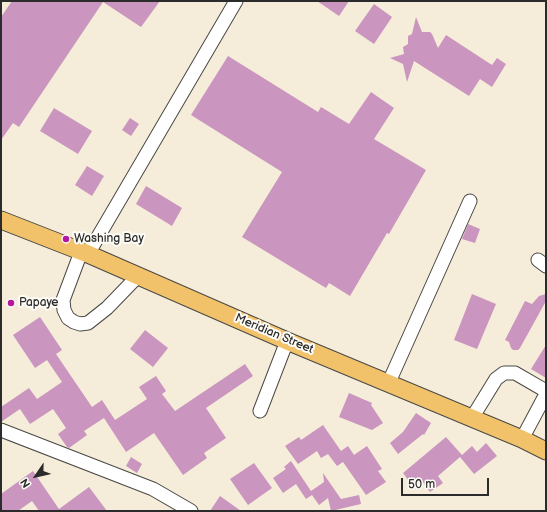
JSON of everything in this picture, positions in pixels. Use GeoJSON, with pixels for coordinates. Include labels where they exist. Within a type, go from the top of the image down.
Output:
{"type":"FeatureCollection","features":[{"type":"Feature","properties":{"kind":"main road","name":"Meridian Street"},"geometry":{"type":"LineString","coordinates":[[1,220],[85,253],[287,341],[522,439],[546,451]]}},
{"type":"Feature","properties":{"kind":"street"},"geometry":{"type":"LineString","coordinates":[[138,276],[107,308],[88,323],[80,324],[68,318],[64,310],[63,300],[85,253],[236,1]]}},
{"type":"Feature","properties":{"kind":"street"},"geometry":{"type":"LineString","coordinates":[[388,382],[470,201]]}},
{"type":"Feature","properties":{"kind":"street"},"geometry":{"type":"LineString","coordinates":[[260,411],[287,341]]}},
{"type":"Feature","properties":{"kind":"street"},"geometry":{"type":"LineString","coordinates":[[472,418],[496,379],[504,373],[515,373],[546,392],[522,439]]}},
{"type":"Feature","properties":{"kind":"street"},"geometry":{"type":"LineString","coordinates":[[1,430],[153,489],[191,511]]}},
{"type":"Feature","properties":{"kind":"building"},"geometry":{"type":"Polygon","coordinates":[[[12,1],[160,1],[141,27],[103,2],[19,127],[13,123],[1,140],[1,17],[12,1]]]}},
{"type":"Feature","properties":{"kind":"building"},"geometry":{"type":"Polygon","coordinates":[[[317,1],[349,1],[339,16],[317,1]]]}},
{"type":"Feature","properties":{"kind":"building"},"geometry":{"type":"Polygon","coordinates":[[[374,4],[392,17],[374,44],[355,31],[374,4]]]}},
{"type":"Feature","properties":{"kind":"building"},"geometry":{"type":"Polygon","coordinates":[[[416,17],[422,32],[430,32],[432,34],[438,48],[446,35],[492,65],[497,58],[506,64],[492,87],[480,79],[469,96],[414,61],[407,82],[403,64],[390,58],[404,54],[403,47],[408,44],[408,36],[412,34],[416,17]]]}},
{"type":"Feature","properties":{"kind":"building"},"geometry":{"type":"Polygon","coordinates":[[[228,56],[318,112],[321,107],[349,124],[371,92],[394,108],[374,139],[426,170],[389,234],[387,233],[350,296],[329,283],[326,288],[242,237],[282,172],[191,115],[228,56]]]}},
{"type":"Feature","properties":{"kind":"building"},"geometry":{"type":"Polygon","coordinates":[[[54,108],[92,131],[78,154],[40,131],[54,108]]]}},
{"type":"Feature","properties":{"kind":"building"},"geometry":{"type":"Polygon","coordinates":[[[130,118],[139,124],[131,136],[122,130],[130,118]]]}},
{"type":"Feature","properties":{"kind":"building"},"geometry":{"type":"Polygon","coordinates":[[[87,166],[104,176],[92,196],[75,185],[87,166]]]}},
{"type":"Feature","properties":{"kind":"building"},"geometry":{"type":"Polygon","coordinates":[[[146,186],[182,208],[172,226],[136,204],[146,186]]]}},
{"type":"Feature","properties":{"kind":"building"},"geometry":{"type":"Polygon","coordinates":[[[468,224],[480,229],[475,243],[462,239],[468,224]]]}},
{"type":"Feature","properties":{"kind":"building"},"geometry":{"type":"Polygon","coordinates":[[[472,294],[496,304],[477,349],[454,340],[472,294]]]}},
{"type":"Feature","properties":{"kind":"building"},"geometry":{"type":"Polygon","coordinates":[[[546,294],[546,301],[520,348],[518,350],[513,350],[509,342],[505,340],[525,301],[532,304],[539,296],[546,294]]]}},
{"type":"Feature","properties":{"kind":"building"},"geometry":{"type":"Polygon","coordinates":[[[40,317],[62,350],[56,354],[92,407],[102,400],[115,420],[147,399],[139,387],[156,376],[166,391],[162,394],[175,411],[245,364],[253,376],[206,408],[226,438],[204,453],[207,458],[183,475],[154,433],[126,452],[104,418],[84,431],[87,435],[69,448],[58,434],[66,428],[53,409],[30,424],[20,409],[1,422],[1,407],[29,388],[37,399],[62,382],[47,360],[35,368],[13,335],[40,317]]]}},
{"type":"Feature","properties":{"kind":"building"},"geometry":{"type":"Polygon","coordinates":[[[145,330],[168,348],[153,367],[130,349],[145,330]]]}},
{"type":"Feature","properties":{"kind":"building"},"geometry":{"type":"Polygon","coordinates":[[[546,345],[546,378],[531,369],[546,345]]]}},
{"type":"Feature","properties":{"kind":"building"},"geometry":{"type":"Polygon","coordinates":[[[349,393],[372,403],[371,405],[383,423],[372,430],[339,417],[349,393]]]}},
{"type":"Feature","properties":{"kind":"building"},"geometry":{"type":"Polygon","coordinates":[[[416,413],[431,423],[424,435],[423,434],[398,454],[390,443],[403,432],[416,413]]]}},
{"type":"Feature","properties":{"kind":"building"},"geometry":{"type":"Polygon","coordinates":[[[323,425],[341,451],[348,446],[354,455],[367,446],[382,469],[378,471],[386,482],[366,495],[343,462],[337,466],[328,454],[321,458],[317,451],[298,464],[285,446],[299,437],[301,440],[323,425]]]}},
{"type":"Feature","properties":{"kind":"building"},"geometry":{"type":"Polygon","coordinates":[[[446,437],[462,455],[472,446],[477,452],[486,443],[497,456],[474,474],[460,457],[438,476],[443,483],[430,492],[420,478],[411,484],[403,473],[446,437]]]}},
{"type":"Feature","properties":{"kind":"building"},"geometry":{"type":"Polygon","coordinates":[[[131,457],[142,464],[137,473],[126,466],[131,457]]]}},
{"type":"Feature","properties":{"kind":"building"},"geometry":{"type":"Polygon","coordinates":[[[291,461],[311,491],[324,482],[323,473],[341,499],[359,495],[361,504],[331,511],[328,498],[319,505],[312,495],[306,499],[296,484],[283,493],[273,478],[286,469],[284,467],[291,461]]]}},
{"type":"Feature","properties":{"kind":"building"},"geometry":{"type":"Polygon","coordinates":[[[254,463],[272,488],[248,505],[230,479],[254,463]]]}},
{"type":"Feature","properties":{"kind":"building"},"geometry":{"type":"Polygon","coordinates":[[[33,471],[59,509],[89,487],[107,511],[39,511],[32,501],[18,511],[1,511],[1,494],[33,471]]]}},
{"type":"Feature","properties":{"kind":"building"},"geometry":{"type":"Polygon","coordinates":[[[220,496],[241,511],[210,511],[220,496]]]}},
{"type":"Feature","properties":{"kind":"place","name":"Washing Bay"},"geometry":{"type":"Point","coordinates":[66,239]}},
{"type":"Feature","properties":{"kind":"place","name":"Papaye"},"geometry":{"type":"Point","coordinates":[11,303]}}]}
